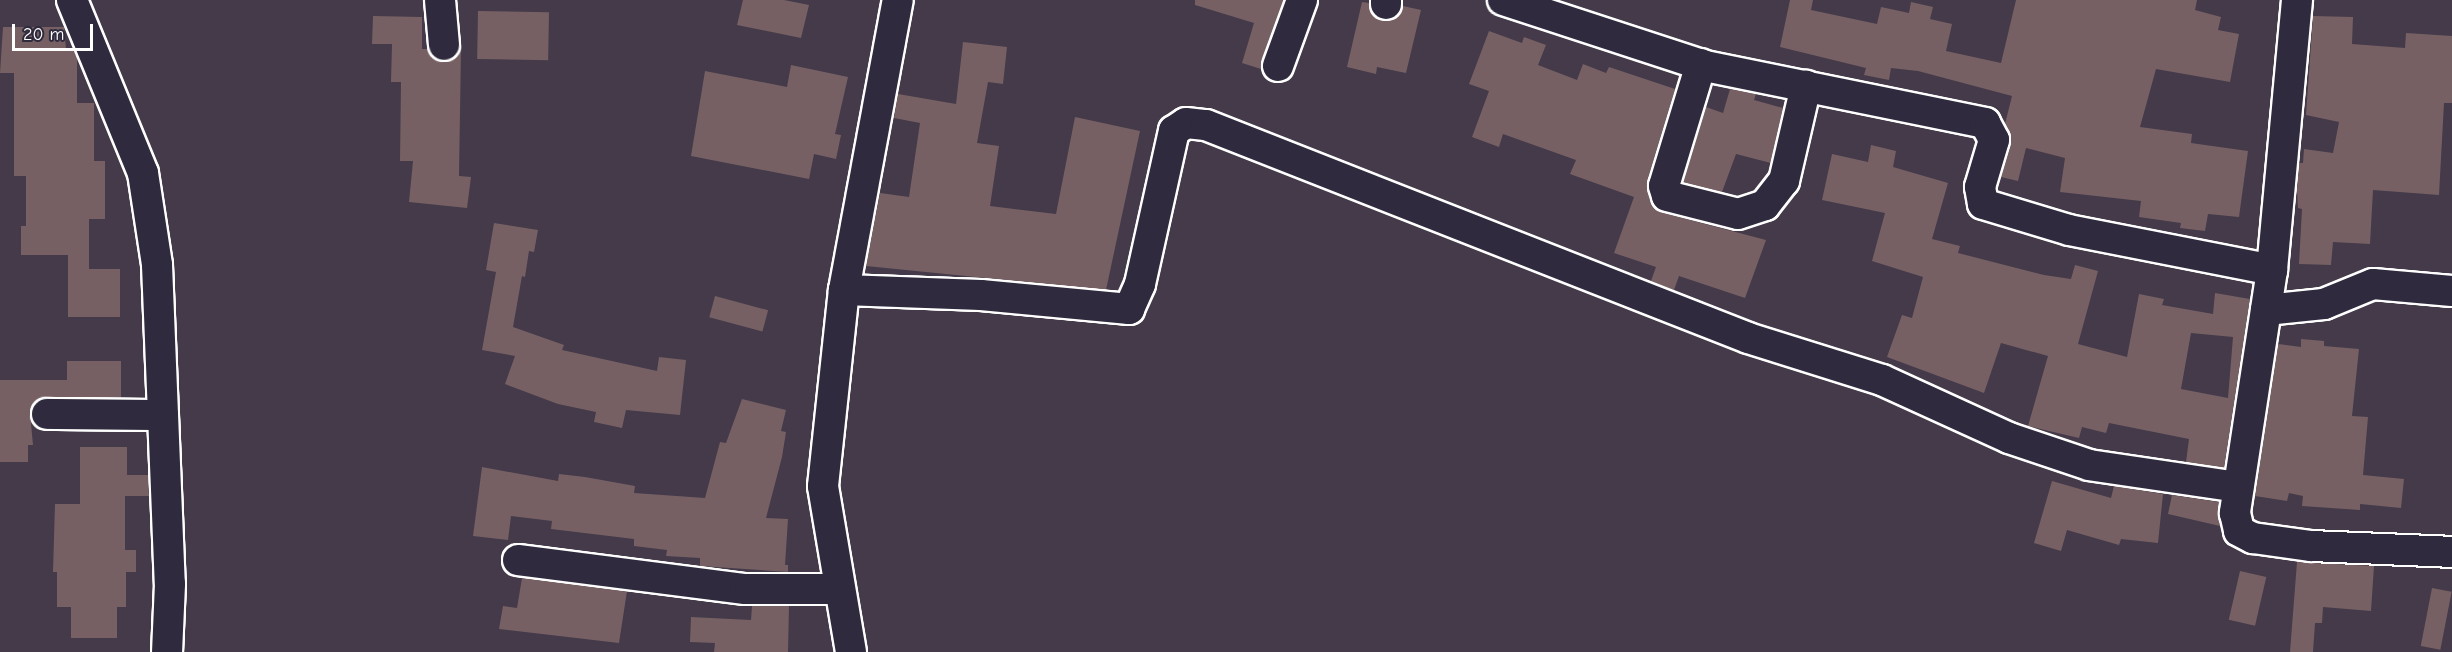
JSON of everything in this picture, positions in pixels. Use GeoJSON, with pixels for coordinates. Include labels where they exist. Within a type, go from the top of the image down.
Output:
{"type":"FeatureCollection","features":[{"type":"Feature","properties":{"kind":"street"},"geometry":{"type":"LineString","coordinates":[[72,0],[143,173],[158,265],[170,584],[167,652]]}},
{"type":"Feature","properties":{"kind":"street"},"geometry":{"type":"LineString","coordinates":[[440,0],[444,45]]}},
{"type":"Feature","properties":{"kind":"street"},"geometry":{"type":"LineString","coordinates":[[851,652],[838,589],[823,486],[844,290],[898,0]]}},
{"type":"Feature","properties":{"kind":"street"},"geometry":{"type":"LineString","coordinates":[[1278,66],[1302,0]]}},
{"type":"Feature","properties":{"kind":"street"},"geometry":{"type":"LineString","coordinates":[[1503,0],[1701,64],[1985,123],[1994,140],[1980,187],[1983,204],[2069,230],[2272,270]]}},
{"type":"Feature","properties":{"kind":"street"},"geometry":{"type":"LineString","coordinates":[[2297,0],[2272,270],[2235,513],[2240,531],[2253,538],[2311,546],[2452,552]]}},
{"type":"Feature","properties":{"kind":"street"},"geometry":{"type":"LineString","coordinates":[[1701,64],[1664,186],[1667,196],[1738,214],[1765,205],[1785,181],[1806,86]]}},
{"type":"Feature","properties":{"kind":"street"},"geometry":{"type":"LineString","coordinates":[[844,290],[981,295],[1129,309],[1140,284],[1174,131],[1186,123],[1206,125],[1748,338],[1882,380],[2009,438],[2089,465],[2238,487]]}},
{"type":"Feature","properties":{"kind":"street"},"geometry":{"type":"LineString","coordinates":[[2266,310],[2324,304],[2373,284],[2452,291]]}},
{"type":"Feature","properties":{"kind":"street"},"geometry":{"type":"LineString","coordinates":[[48,414],[163,415]]}},
{"type":"Feature","properties":{"kind":"street"},"geometry":{"type":"LineString","coordinates":[[518,560],[745,589],[838,589]]}},
{"type":"Feature","properties":{"kind":"building"},"geometry":{"type":"Polygon","coordinates":[[[743,0],[784,0],[809,5],[801,38],[737,25],[743,0]]]}},
{"type":"Feature","properties":{"kind":"building"},"geometry":{"type":"Polygon","coordinates":[[[1195,0],[1284,0],[1261,69],[1242,63],[1254,23],[1195,5],[1195,0]]]}},
{"type":"Feature","properties":{"kind":"building"},"geometry":{"type":"Polygon","coordinates":[[[1790,0],[1813,0],[1811,10],[1877,24],[1881,7],[1909,13],[1911,2],[1933,7],[1930,19],[1952,24],[1946,51],[2001,63],[2016,0],[2197,0],[2195,10],[2221,17],[2218,30],[2239,34],[2230,82],[2156,69],[2140,127],[2192,134],[2191,143],[2248,151],[2239,217],[2208,214],[2205,231],[2180,228],[2181,223],[2139,217],[2141,201],[2060,192],[2065,158],[2026,148],[2018,181],[2001,177],[2011,145],[2005,124],[2012,96],[1918,71],[1891,68],[1889,80],[1864,75],[1866,68],[1780,47],[1790,0]]]}},
{"type":"Feature","properties":{"kind":"building"},"geometry":{"type":"Polygon","coordinates":[[[1362,2],[1369,3],[1377,19],[1385,21],[1395,19],[1403,6],[1421,10],[1406,73],[1377,67],[1376,74],[1347,67],[1362,2]]]}},
{"type":"Feature","properties":{"kind":"building"},"geometry":{"type":"Polygon","coordinates":[[[478,11],[549,12],[548,60],[477,59],[478,11]]]}},
{"type":"Feature","properties":{"kind":"building"},"geometry":{"type":"Polygon","coordinates":[[[373,16],[422,17],[422,49],[428,49],[437,61],[453,59],[461,49],[459,176],[471,177],[467,208],[409,202],[413,161],[400,161],[401,82],[391,82],[392,44],[372,44],[373,16]]]}},
{"type":"Feature","properties":{"kind":"building"},"geometry":{"type":"Polygon","coordinates":[[[2313,16],[2353,17],[2352,44],[2405,48],[2406,33],[2452,36],[2452,103],[2444,103],[2439,195],[2373,190],[2370,244],[2333,242],[2331,265],[2299,264],[2302,209],[2298,208],[2299,163],[2303,163],[2304,149],[2333,153],[2339,122],[2306,115],[2313,16]]]}},
{"type":"Feature","properties":{"kind":"building"},"geometry":{"type":"Polygon","coordinates":[[[3,27],[64,27],[66,49],[73,49],[77,57],[77,103],[94,103],[94,161],[105,161],[105,219],[89,219],[89,269],[120,269],[120,317],[68,317],[68,255],[21,255],[21,226],[26,226],[26,176],[14,176],[14,73],[0,73],[3,27]]]}},
{"type":"Feature","properties":{"kind":"building"},"geometry":{"type":"Polygon","coordinates":[[[1489,31],[1522,43],[1524,37],[1546,45],[1538,65],[1577,80],[1583,64],[1606,73],[1609,67],[1675,89],[1647,181],[1650,201],[1663,213],[1766,240],[1745,298],[1679,276],[1674,290],[1651,281],[1656,267],[1614,253],[1634,197],[1570,174],[1576,160],[1503,134],[1499,147],[1472,137],[1489,91],[1469,84],[1489,31]]]}},
{"type":"Feature","properties":{"kind":"building"},"geometry":{"type":"Polygon","coordinates":[[[963,42],[1007,47],[1003,84],[988,82],[977,143],[999,146],[990,206],[1056,214],[1075,117],[1140,131],[1106,290],[866,266],[880,193],[909,197],[920,123],[894,118],[898,94],[956,104],[963,42]]]}},
{"type":"Feature","properties":{"kind":"building"},"geometry":{"type":"Polygon","coordinates":[[[791,65],[848,77],[835,134],[841,135],[836,159],[814,154],[809,179],[691,156],[705,71],[787,87],[791,65]]]}},
{"type":"Feature","properties":{"kind":"building"},"geometry":{"type":"Polygon","coordinates":[[[1730,89],[1756,94],[1754,100],[1783,108],[1771,163],[1736,154],[1722,192],[1683,182],[1706,107],[1723,113],[1730,89]]]}},
{"type":"Feature","properties":{"kind":"building"},"geometry":{"type":"Polygon","coordinates":[[[1871,145],[1896,151],[1893,167],[1948,183],[1932,239],[1960,246],[1958,253],[2044,275],[2071,279],[2075,265],[2098,271],[2078,344],[2127,357],[2139,294],[2164,299],[2162,305],[2213,314],[2215,293],[2250,299],[2224,468],[2186,462],[2189,439],[2109,423],[2106,433],[2082,427],[2079,438],[2028,426],[2048,356],[2001,343],[1984,393],[1887,357],[1902,315],[1912,318],[1923,277],[1872,261],[1885,213],[1822,200],[1832,154],[1868,162],[1871,145]],[[2191,333],[2181,389],[2228,398],[2233,337],[2191,333]]]}},
{"type":"Feature","properties":{"kind":"building"},"geometry":{"type":"Polygon","coordinates":[[[494,223],[538,230],[534,252],[529,251],[525,277],[522,276],[513,327],[564,345],[562,350],[657,371],[659,357],[686,360],[680,415],[626,410],[622,428],[594,422],[596,412],[558,404],[505,384],[515,356],[482,350],[496,272],[486,270],[494,223]]]}},
{"type":"Feature","properties":{"kind":"building"},"geometry":{"type":"Polygon","coordinates":[[[715,296],[768,310],[762,331],[709,317],[715,296]]]}},
{"type":"Feature","properties":{"kind":"building"},"geometry":{"type":"Polygon","coordinates":[[[2301,339],[2324,341],[2324,346],[2359,349],[2352,416],[2368,417],[2363,475],[2404,479],[2401,508],[2360,504],[2360,510],[2302,506],[2303,496],[2289,493],[2287,501],[2255,496],[2278,344],[2301,347],[2301,339]]]}},
{"type":"Feature","properties":{"kind":"building"},"geometry":{"type":"Polygon","coordinates":[[[67,361],[121,361],[121,397],[39,399],[30,413],[33,445],[28,445],[28,462],[0,462],[0,380],[67,380],[67,361]]]}},
{"type":"Feature","properties":{"kind":"building"},"geometry":{"type":"Polygon","coordinates":[[[742,399],[786,410],[781,431],[786,432],[782,457],[766,518],[788,519],[785,565],[788,565],[788,572],[700,566],[700,558],[666,556],[667,550],[634,546],[634,539],[551,529],[552,521],[511,516],[508,540],[473,536],[482,467],[558,481],[559,474],[585,477],[635,486],[634,493],[705,498],[720,442],[726,443],[742,399]]]}},
{"type":"Feature","properties":{"kind":"building"},"geometry":{"type":"Polygon","coordinates":[[[80,447],[127,447],[127,475],[148,475],[149,496],[125,496],[125,550],[136,550],[136,572],[126,572],[126,607],[117,607],[117,638],[71,638],[71,607],[57,607],[57,572],[53,572],[55,504],[80,504],[80,447]]]}},
{"type":"Feature","properties":{"kind":"building"},"geometry":{"type":"Polygon","coordinates":[[[2052,481],[2111,498],[2114,486],[2163,494],[2158,543],[2121,539],[2119,545],[2067,530],[2061,551],[2034,543],[2052,481]]]}},
{"type":"Feature","properties":{"kind":"building"},"geometry":{"type":"Polygon","coordinates":[[[2172,495],[2219,502],[2220,526],[2168,514],[2172,495]]]}},
{"type":"Feature","properties":{"kind":"building"},"geometry":{"type":"Polygon","coordinates":[[[2297,562],[2374,566],[2371,611],[2323,607],[2322,623],[2315,623],[2313,652],[2290,652],[2297,562]]]}},
{"type":"Feature","properties":{"kind":"building"},"geometry":{"type":"Polygon","coordinates":[[[2240,571],[2266,577],[2255,626],[2229,620],[2240,571]]]}},
{"type":"Feature","properties":{"kind":"building"},"geometry":{"type":"Polygon","coordinates":[[[522,578],[627,591],[619,643],[499,629],[503,606],[517,608],[522,578]]]}},
{"type":"Feature","properties":{"kind":"building"},"geometry":{"type":"Polygon","coordinates":[[[2432,588],[2452,592],[2440,650],[2421,646],[2432,588]]]}},
{"type":"Feature","properties":{"kind":"building"},"geometry":{"type":"Polygon","coordinates":[[[752,606],[789,606],[788,652],[714,652],[715,643],[690,642],[691,617],[751,620],[752,606]]]}}]}
